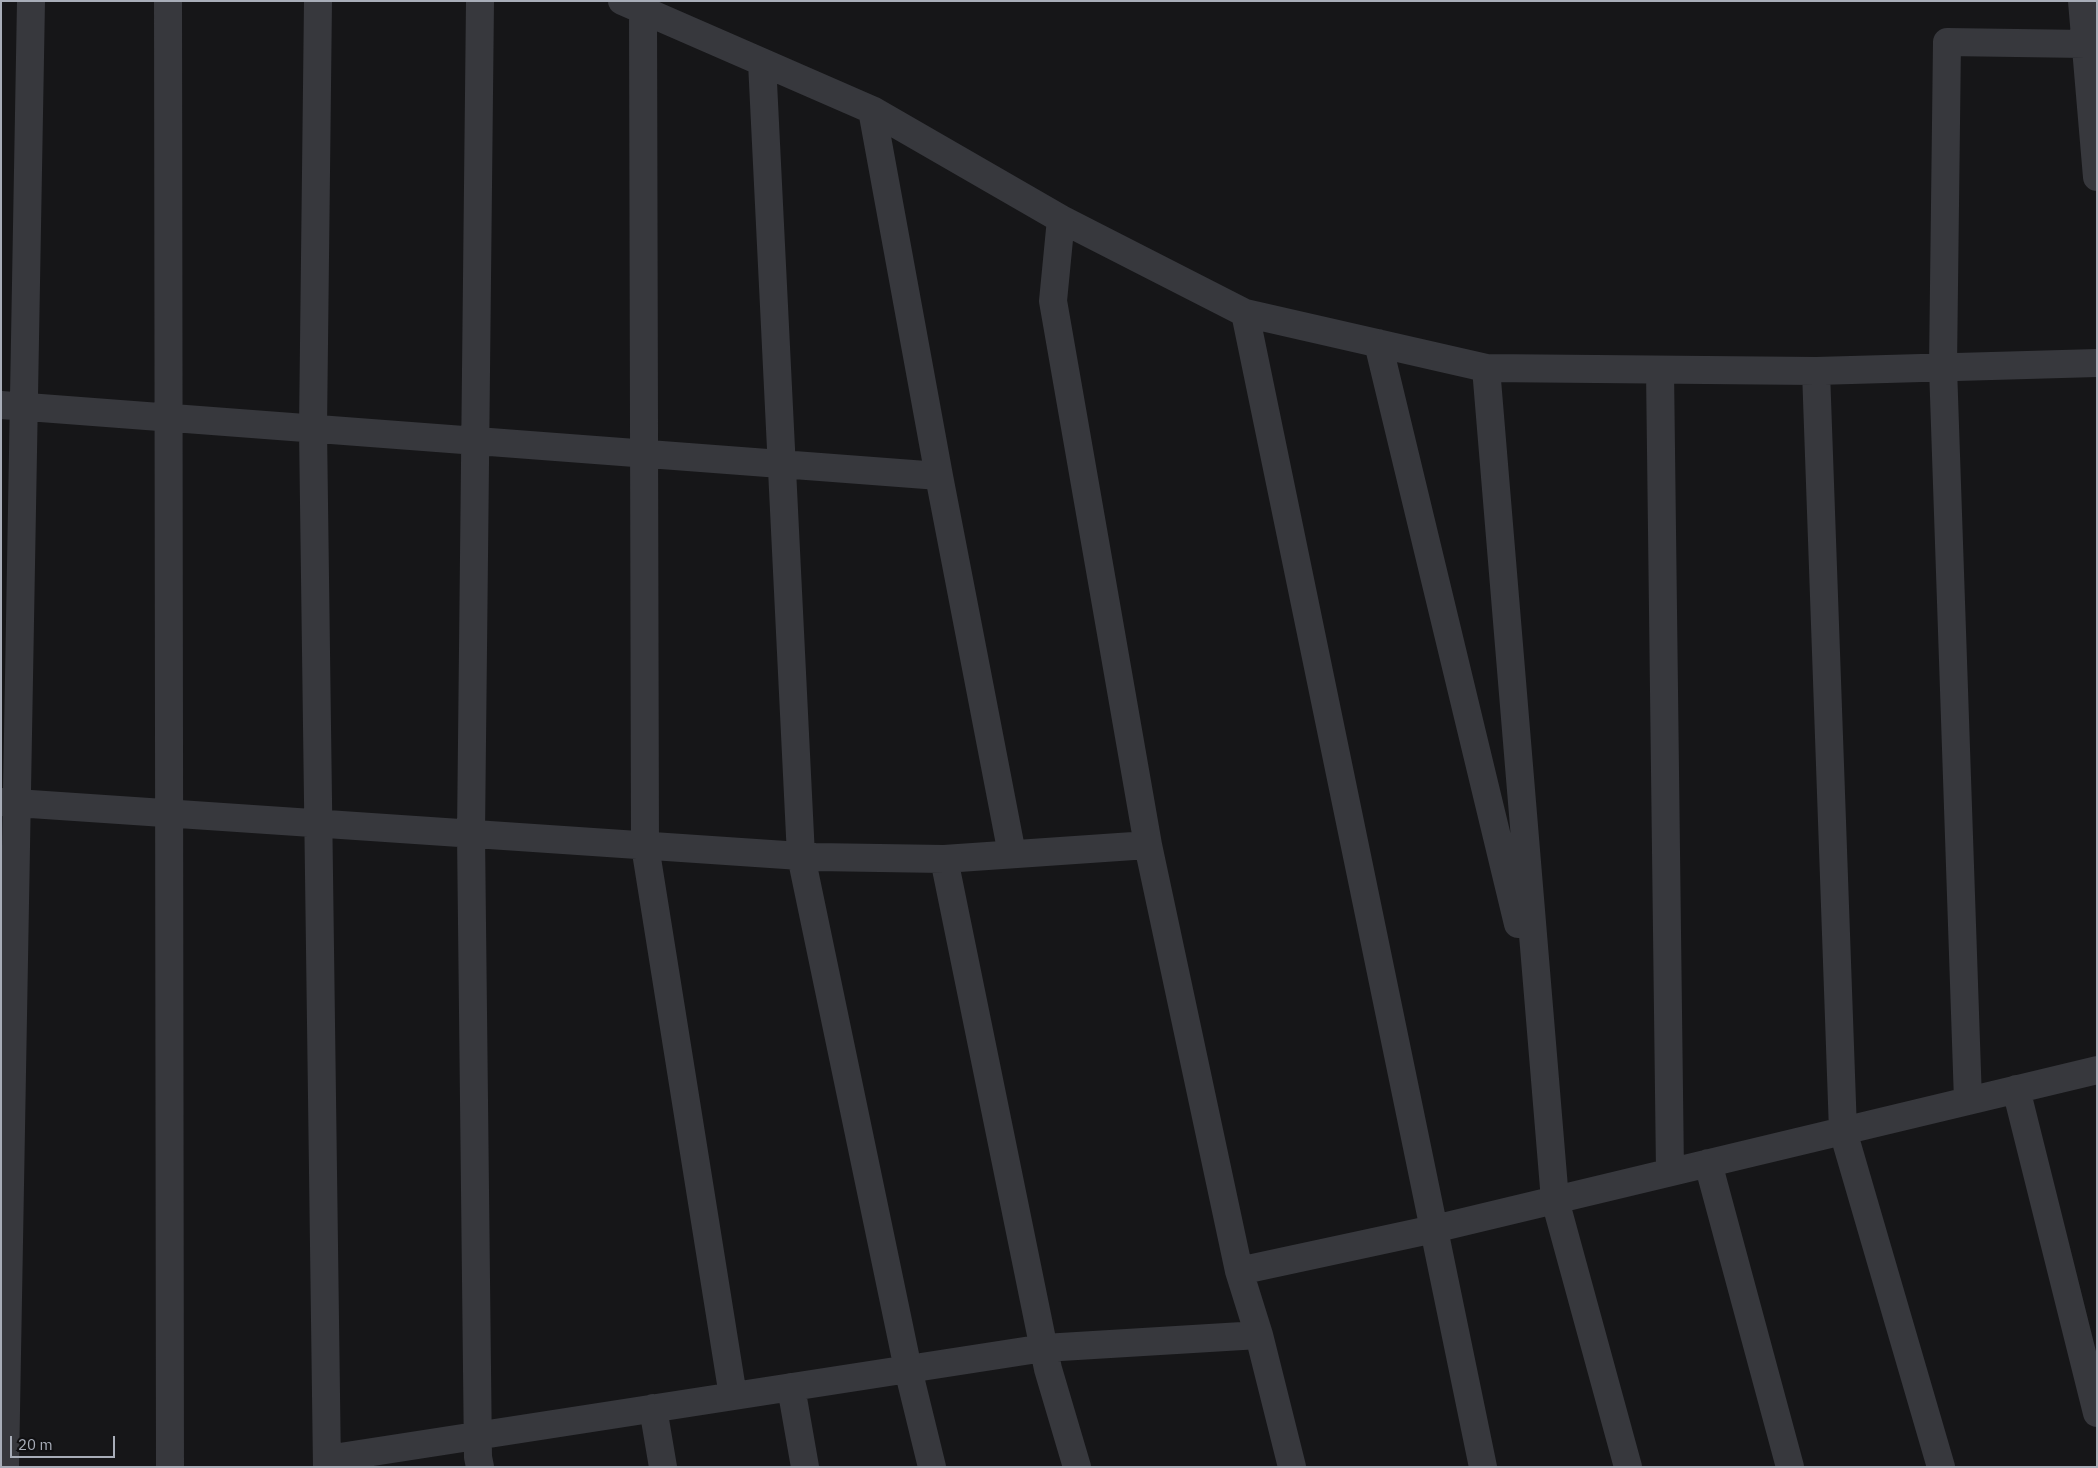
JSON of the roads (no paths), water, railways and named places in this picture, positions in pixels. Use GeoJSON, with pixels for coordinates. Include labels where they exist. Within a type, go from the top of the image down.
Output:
{"type":"FeatureCollection","features":[{"type":"Feature","properties":{"kind":"street"},"geometry":{"type":"LineString","coordinates":[[5,1467],[13,406],[31,1]]}},
{"type":"Feature","properties":{"kind":"street"},"geometry":{"type":"LineString","coordinates":[[168,1],[170,1467]]}},
{"type":"Feature","properties":{"kind":"street"},"geometry":{"type":"LineString","coordinates":[[318,1],[313,429],[327,1463],[478,1435],[1044,1348],[1259,1335]]}},
{"type":"Feature","properties":{"kind":"street"},"geometry":{"type":"LineString","coordinates":[[480,1],[471,834],[478,1435],[480,1467]]}},
{"type":"Feature","properties":{"kind":"street"},"geometry":{"type":"LineString","coordinates":[[2082,1],[2097,177]]}},
{"type":"Feature","properties":{"kind":"street"},"geometry":{"type":"LineString","coordinates":[[733,1396],[645,846],[644,454],[632,6],[872,110],[1061,219],[1245,312],[1486,368],[1816,371],[2097,363]]}},
{"type":"Feature","properties":{"kind":"street"},"geometry":{"type":"LineString","coordinates":[[1968,1101],[1943,367],[1947,42],[2086,44]]}},
{"type":"Feature","properties":{"kind":"street"},"geometry":{"type":"LineString","coordinates":[[762,62],[801,856],[908,1369],[932,1467]]}},
{"type":"Feature","properties":{"kind":"street"},"geometry":{"type":"LineString","coordinates":[[872,110],[939,476],[1012,854]]}},
{"type":"Feature","properties":{"kind":"street"},"geometry":{"type":"LineString","coordinates":[[1061,219],[1053,301],[1148,845],[1239,1271],[1259,1335],[1292,1467]]}},
{"type":"Feature","properties":{"kind":"street"},"geometry":{"type":"LineString","coordinates":[[1245,312],[1483,1467]]}},
{"type":"Feature","properties":{"kind":"street"},"geometry":{"type":"LineString","coordinates":[[1378,343],[1539,1008]]}},
{"type":"Feature","properties":{"kind":"street"},"geometry":{"type":"LineString","coordinates":[[1486,368],[1555,1200],[1628,1467]]}},
{"type":"Feature","properties":{"kind":"street"},"geometry":{"type":"LineString","coordinates":[[1660,370],[1670,1172]]}},
{"type":"Feature","properties":{"kind":"street"},"geometry":{"type":"LineString","coordinates":[[1816,371],[1843,1131],[1941,1467]]}},
{"type":"Feature","properties":{"kind":"street"},"geometry":{"type":"LineString","coordinates":[[13,406],[939,476]]}},
{"type":"Feature","properties":{"kind":"street"},"geometry":{"type":"LineString","coordinates":[[9,803],[801,856],[944,859],[1148,845]]}},
{"type":"Feature","properties":{"kind":"street"},"geometry":{"type":"LineString","coordinates":[[944,859],[1048,1369],[1077,1467]]}},
{"type":"Feature","properties":{"kind":"street"},"geometry":{"type":"LineString","coordinates":[[1239,1271],[1434,1229],[2097,1070]]}},
{"type":"Feature","properties":{"kind":"street"},"geometry":{"type":"LineString","coordinates":[[2016,1089],[2097,1413]]}},
{"type":"Feature","properties":{"kind":"street"},"geometry":{"type":"LineString","coordinates":[[1708,1163],[1790,1467]]}},
{"type":"Feature","properties":{"kind":"street"},"geometry":{"type":"LineString","coordinates":[[791,1387],[805,1467]]}},
{"type":"Feature","properties":{"kind":"street"},"geometry":{"type":"LineString","coordinates":[[653,1408],[663,1467]]}}]}
